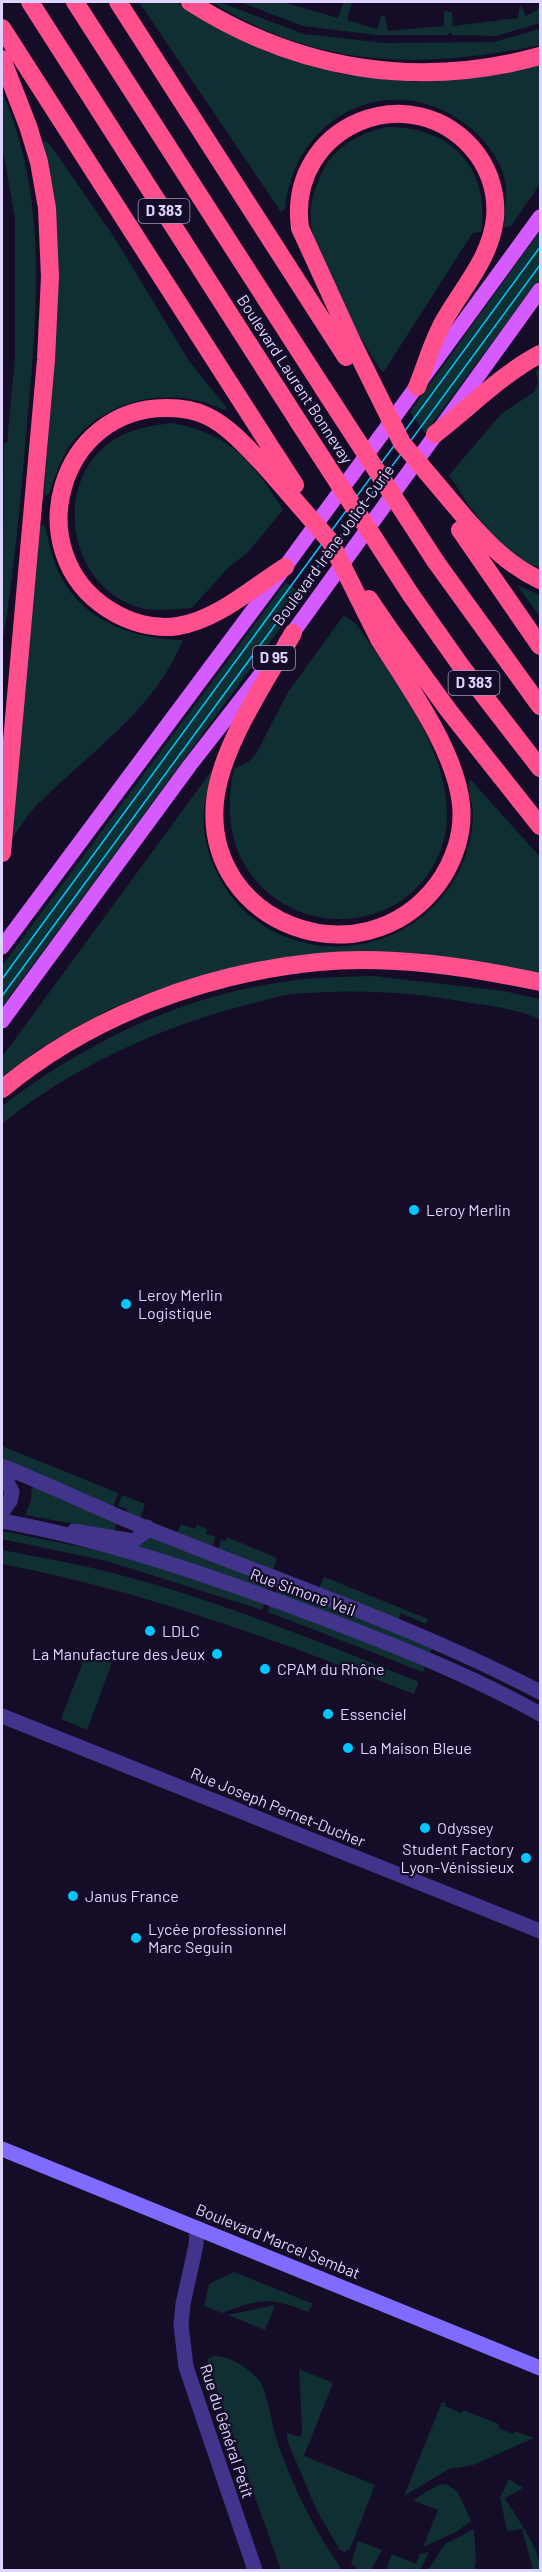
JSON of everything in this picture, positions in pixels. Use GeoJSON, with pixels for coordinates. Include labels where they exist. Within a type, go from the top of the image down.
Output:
{"type":"FeatureCollection","features":[{"type":"Feature","properties":{"kind":"highway","name":"Boulevard Laurent Bonnevay"},"geometry":{"type":"LineString","coordinates":[[30,2],[411,595],[461,666],[540,768]]}},
{"type":"Feature","properties":{"kind":"highway","name":"Boulevard Laurent Bonnevay"},"geometry":{"type":"LineString","coordinates":[[75,2],[436,562],[540,706]]}},
{"type":"Feature","properties":{"kind":"highway"},"geometry":{"type":"LineString","coordinates":[[118,2],[350,351],[415,462],[463,525],[520,571],[540,580]]}},
{"type":"Feature","properties":{"kind":"highway"},"geometry":{"type":"LineString","coordinates":[[190,2],[243,33],[275,47],[305,57],[367,70],[406,73],[461,71],[540,56]]}},
{"type":"Feature","properties":{"kind":"highway"},"geometry":{"type":"LineString","coordinates":[[2,28],[270,460],[330,541],[384,633],[446,756],[461,804],[461,830],[454,856],[444,876],[415,908],[402,918],[371,931],[334,936],[298,929],[278,920],[255,904],[237,885],[226,866],[218,844],[215,801],[220,775],[245,720],[293,633]]}},
{"type":"Feature","properties":{"kind":"highway"},"geometry":{"type":"LineString","coordinates":[[2,59],[28,126],[39,162],[47,208],[50,277],[46,360],[3,846]]}},
{"type":"Feature","properties":{"kind":"highway"},"geometry":{"type":"LineString","coordinates":[[350,351],[300,228],[297,213],[306,172],[316,156],[335,135],[355,123],[379,115],[420,115],[443,123],[465,139],[485,165],[492,183],[495,205],[489,246],[444,321],[417,387]]}},
{"type":"Feature","properties":{"kind":"highway"},"geometry":{"type":"LineString","coordinates":[[435,434],[507,374],[540,354]]}},
{"type":"Feature","properties":{"kind":"highway"},"geometry":{"type":"LineString","coordinates":[[270,460],[207,416],[180,408],[153,408],[134,412],[115,421],[94,437],[77,456],[64,480],[59,500],[58,523],[61,546],[69,567],[82,587],[98,603],[120,617],[161,627],[178,626],[208,616],[285,567]]}},
{"type":"Feature","properties":{"kind":"highway"},"geometry":{"type":"LineString","coordinates":[[402,443],[463,525],[540,646]]}},
{"type":"Feature","properties":{"kind":"highway"},"geometry":{"type":"LineString","coordinates":[[384,633],[540,826]]}},
{"type":"Feature","properties":{"kind":"highway"},"geometry":{"type":"LineString","coordinates":[[2,1089],[65,1044],[117,1017],[165,997],[215,981],[269,969],[320,962],[375,960],[435,964],[540,982]]}},
{"type":"Feature","properties":{"kind":"main road","name":"Boulevard Irène Joliot-Curie"},"geometry":{"type":"LineString","coordinates":[[2,947],[285,567],[540,217]]}},
{"type":"Feature","properties":{"kind":"main road","name":"Boulevard Irène Joliot-Curie"},"geometry":{"type":"LineString","coordinates":[[2,1021],[190,765],[293,633],[540,290]]}},
{"type":"Feature","properties":{"kind":"street","name":"Rue Simone Veil"},"geometry":{"type":"LineString","coordinates":[[2,1466],[147,1527],[362,1610],[493,1667],[540,1692]]}},
{"type":"Feature","properties":{"kind":"street"},"geometry":{"type":"LineString","coordinates":[[2,1471],[12,1492],[10,1501],[2,1512]]}},
{"type":"Feature","properties":{"kind":"street","name":"Rue Simone Veil"},"geometry":{"type":"LineString","coordinates":[[2,1521],[45,1529],[135,1554],[290,1605],[437,1662],[540,1714]]}},
{"type":"Feature","properties":{"kind":"street","name":"Rue Simone Veil"},"geometry":{"type":"LineString","coordinates":[[45,1529],[100,1533],[133,1541],[144,1533],[147,1527]]}},
{"type":"Feature","properties":{"kind":"street","name":"Rue Joseph Pernet-Ducher"},"geometry":{"type":"LineString","coordinates":[[2,1716],[540,1931]]}},
{"type":"Feature","properties":{"kind":"street","name":"Boulevard Marcel Sembat"},"geometry":{"type":"LineString","coordinates":[[2,2149],[540,2368]]}},
{"type":"Feature","properties":{"kind":"street","name":"Rue du Général Petit"},"geometry":{"type":"LineString","coordinates":[[197,2228],[196,2244],[183,2304],[182,2325],[186,2367],[198,2409],[255,2571]]}},
{"type":"Feature","properties":{"kind":"green space"},"geometry":{"type":"Polygon","coordinates":[[[139,2],[176,2],[211,24],[267,52],[341,74],[414,82],[471,78],[540,63],[540,184],[511,226],[504,227],[505,181],[501,167],[479,136],[444,111],[414,101],[383,100],[355,108],[329,124],[308,146],[293,175],[285,209],[281,212],[139,2]]]}},
{"type":"Feature","properties":{"kind":"green space"},"geometry":{"type":"Polygon","coordinates":[[[212,2],[219,2],[304,34],[385,43],[494,42],[540,29],[540,45],[454,58],[413,60],[372,58],[331,51],[291,40],[251,24],[212,2]]]}},
{"type":"Feature","properties":{"kind":"green space"},"geometry":{"type":"Polygon","coordinates":[[[240,2],[283,2],[338,18],[344,2],[352,2],[347,20],[377,29],[381,16],[385,16],[388,31],[444,26],[444,11],[452,12],[453,26],[518,18],[520,4],[526,16],[540,8],[540,23],[496,36],[452,35],[451,32],[447,35],[376,35],[303,26],[240,2]]]}},
{"type":"Feature","properties":{"kind":"green space"},"geometry":{"type":"Polygon","coordinates":[[[2,92],[17,132],[27,173],[33,214],[36,298],[20,508],[2,646],[4,443],[7,443],[15,357],[15,218],[2,145],[2,92]]]}},
{"type":"Feature","properties":{"kind":"green space"},"geometry":{"type":"Polygon","coordinates":[[[386,127],[429,134],[446,142],[461,154],[472,170],[479,188],[482,208],[481,232],[473,233],[470,237],[383,373],[348,316],[325,269],[311,224],[311,205],[323,170],[334,154],[358,137],[386,127]]]}},
{"type":"Feature","properties":{"kind":"green space"},"geometry":{"type":"Polygon","coordinates":[[[43,141],[46,141],[54,150],[116,240],[189,361],[227,408],[224,410],[186,398],[166,397],[146,399],[108,412],[92,423],[72,443],[60,464],[49,494],[44,495],[58,303],[57,243],[43,141]]]}},
{"type":"Feature","properties":{"kind":"green space"},"geometry":{"type":"Polygon","coordinates":[[[540,230],[540,278],[425,433],[410,412],[540,230]]]}},
{"type":"Feature","properties":{"kind":"green space"},"geometry":{"type":"Polygon","coordinates":[[[540,368],[540,568],[525,561],[499,542],[477,516],[449,475],[501,414],[534,392],[538,383],[536,370],[540,368]]]}},
{"type":"Feature","properties":{"kind":"green space"},"geometry":{"type":"Polygon","coordinates":[[[172,423],[210,434],[238,453],[250,464],[283,510],[248,552],[227,569],[192,608],[147,609],[116,597],[97,579],[83,557],[76,531],[75,505],[81,480],[94,457],[115,439],[150,426],[172,423]]]}},
{"type":"Feature","properties":{"kind":"green space"},"geometry":{"type":"Polygon","coordinates":[[[40,525],[45,526],[58,571],[65,584],[75,598],[88,609],[116,627],[149,636],[183,640],[156,688],[138,709],[120,729],[35,807],[11,840],[40,525]]]}},
{"type":"Feature","properties":{"kind":"green space"},"geometry":{"type":"Polygon","coordinates":[[[286,582],[304,596],[2,1007],[2,966],[286,582]]]}},
{"type":"Feature","properties":{"kind":"green space"},"geometry":{"type":"Polygon","coordinates":[[[517,585],[540,595],[540,617],[517,585]]]}},
{"type":"Feature","properties":{"kind":"green space"},"geometry":{"type":"Polygon","coordinates":[[[344,615],[357,625],[421,724],[439,768],[447,809],[444,839],[430,871],[409,895],[382,911],[352,918],[321,917],[291,908],[264,889],[238,852],[230,817],[230,793],[234,769],[248,762],[256,754],[288,692],[344,615]]]}},
{"type":"Feature","properties":{"kind":"green space"},"geometry":{"type":"Polygon","coordinates":[[[210,773],[213,777],[204,806],[205,836],[210,856],[228,891],[253,918],[283,936],[317,945],[353,945],[387,937],[420,918],[447,891],[462,865],[469,845],[473,814],[470,779],[540,857],[540,974],[245,965],[174,984],[110,1009],[42,1047],[2,1077],[2,1057],[210,773]]]}},
{"type":"Feature","properties":{"kind":"green space"},"geometry":{"type":"Polygon","coordinates":[[[373,976],[504,991],[540,999],[540,1019],[504,1008],[401,993],[336,992],[283,995],[188,1022],[121,1050],[58,1084],[2,1124],[2,1106],[33,1083],[99,1043],[170,1011],[244,989],[282,982],[373,976]]]}},
{"type":"Feature","properties":{"kind":"green space"},"geometry":{"type":"Polygon","coordinates":[[[2,1446],[118,1493],[113,1508],[2,1461],[2,1446]]]}},
{"type":"Feature","properties":{"kind":"green space"},"geometry":{"type":"Polygon","coordinates":[[[32,1484],[117,1521],[114,1531],[25,1515],[31,1501],[32,1484]]]}},
{"type":"Feature","properties":{"kind":"green space"},"geometry":{"type":"Polygon","coordinates":[[[122,1495],[145,1504],[140,1519],[126,1514],[127,1509],[118,1506],[122,1495]]]}},
{"type":"Feature","properties":{"kind":"green space"},"geometry":{"type":"Polygon","coordinates":[[[181,1524],[195,1529],[197,1525],[207,1529],[206,1534],[216,1537],[212,1546],[177,1533],[181,1524]]]}},
{"type":"Feature","properties":{"kind":"green space"},"geometry":{"type":"Polygon","coordinates":[[[2,1531],[116,1554],[265,1602],[262,1610],[107,1561],[2,1539],[2,1531]]]}},
{"type":"Feature","properties":{"kind":"green space"},"geometry":{"type":"Polygon","coordinates":[[[151,1535],[270,1580],[266,1591],[134,1545],[145,1543],[151,1535]]]}},
{"type":"Feature","properties":{"kind":"green space"},"geometry":{"type":"Polygon","coordinates":[[[227,1537],[277,1558],[273,1570],[218,1549],[221,1540],[226,1541],[227,1537]]]}},
{"type":"Feature","properties":{"kind":"green space"},"geometry":{"type":"Polygon","coordinates":[[[2,1550],[96,1569],[188,1595],[304,1636],[419,1682],[414,1694],[211,1619],[107,1588],[2,1564],[2,1550]]]}},
{"type":"Feature","properties":{"kind":"green space"},"geometry":{"type":"Polygon","coordinates":[[[324,1577],[428,1619],[426,1624],[401,1613],[398,1620],[319,1588],[324,1577]]]}},
{"type":"Feature","properties":{"kind":"green space"},"geometry":{"type":"Polygon","coordinates":[[[279,1584],[433,1646],[430,1654],[275,1595],[279,1584]]]}},
{"type":"Feature","properties":{"kind":"green space"},"geometry":{"type":"Polygon","coordinates":[[[270,1604],[426,1664],[423,1672],[268,1612],[270,1604]]]}},
{"type":"Feature","properties":{"kind":"green space"},"geometry":{"type":"Polygon","coordinates":[[[86,1654],[112,1663],[87,1730],[61,1719],[86,1654]]]}},
{"type":"Feature","properties":{"kind":"green space"},"geometry":{"type":"Polygon","coordinates":[[[234,2272],[313,2304],[308,2312],[284,2303],[265,2301],[222,2313],[204,2306],[209,2284],[234,2272]]]}},
{"type":"Feature","properties":{"kind":"green space"},"geometry":{"type":"Polygon","coordinates":[[[275,2305],[265,2330],[228,2315],[275,2305]]]}},
{"type":"Feature","properties":{"kind":"green space"},"geometry":{"type":"Polygon","coordinates":[[[214,2356],[227,2358],[240,2364],[251,2372],[263,2387],[278,2444],[291,2477],[314,2525],[342,2570],[281,2570],[210,2370],[207,2359],[214,2356]]]}},
{"type":"Feature","properties":{"kind":"green space"},"geometry":{"type":"Polygon","coordinates":[[[299,2369],[333,2383],[304,2456],[375,2485],[350,2549],[345,2552],[340,2550],[317,2511],[287,2440],[287,2433],[300,2437],[302,2430],[299,2369]]]}},
{"type":"Feature","properties":{"kind":"green space"},"geometry":{"type":"Polygon","coordinates":[[[442,2402],[446,2403],[445,2406],[461,2413],[463,2410],[499,2424],[498,2428],[513,2434],[515,2431],[534,2438],[473,2465],[449,2469],[404,2496],[442,2402]]]}},
{"type":"Feature","properties":{"kind":"green space"},"geometry":{"type":"Polygon","coordinates":[[[509,2479],[523,2488],[505,2498],[532,2543],[540,2570],[533,2570],[522,2529],[507,2531],[500,2497],[509,2479]]]}},
{"type":"Feature","properties":{"kind":"green space"},"geometry":{"type":"Polygon","coordinates":[[[446,2484],[458,2492],[471,2521],[456,2532],[423,2547],[438,2510],[413,2500],[438,2485],[446,2484]]]}},
{"type":"Feature","properties":{"kind":"green space"},"geometry":{"type":"Polygon","coordinates":[[[474,2529],[476,2560],[474,2570],[428,2570],[445,2544],[474,2529]]]}},
{"type":"Feature","properties":{"kind":"green space"},"geometry":{"type":"Polygon","coordinates":[[[358,2541],[382,2550],[371,2570],[359,2570],[351,2563],[358,2541]]]}},
{"type":"Feature","properties":{"kind":"green space"},"geometry":{"type":"Polygon","coordinates":[[[429,2552],[420,2570],[412,2568],[411,2570],[386,2570],[392,2554],[416,2564],[420,2554],[429,2552]]]}},
{"type":"Feature","properties":{"kind":"tram line"},"geometry":{"type":"LineString","coordinates":[[2,979],[540,247]]}},
{"type":"Feature","properties":{"kind":"tram line"},"geometry":{"type":"LineString","coordinates":[[2,996],[540,265]]}},
{"type":"Feature","properties":{"kind":"place","name":"Leroy Merlin"},"geometry":{"type":"Point","coordinates":[414,1210]}},
{"type":"Feature","properties":{"kind":"place","name":"Leroy Merlin Logistique"},"geometry":{"type":"Point","coordinates":[126,1304]}},
{"type":"Feature","properties":{"kind":"place","name":"LDLC"},"geometry":{"type":"Point","coordinates":[150,1631]}},
{"type":"Feature","properties":{"kind":"place","name":"La Manufacture des Jeux"},"geometry":{"type":"Point","coordinates":[217,1654]}},
{"type":"Feature","properties":{"kind":"place","name":"CPAM du Rhône"},"geometry":{"type":"Point","coordinates":[265,1669]}},
{"type":"Feature","properties":{"kind":"place","name":"Essenciel"},"geometry":{"type":"Point","coordinates":[328,1714]}},
{"type":"Feature","properties":{"kind":"place","name":"La Maison Bleue"},"geometry":{"type":"Point","coordinates":[348,1748]}},
{"type":"Feature","properties":{"kind":"place","name":"Odyssey"},"geometry":{"type":"Point","coordinates":[425,1828]}},
{"type":"Feature","properties":{"kind":"place","name":"Student Factory Lyon-Vénissieux"},"geometry":{"type":"Point","coordinates":[526,1858]}},
{"type":"Feature","properties":{"kind":"place","name":"Janus France"},"geometry":{"type":"Point","coordinates":[73,1896]}},
{"type":"Feature","properties":{"kind":"place","name":"Lycée professionnel Marc Seguin"},"geometry":{"type":"Point","coordinates":[136,1938]}}]}
